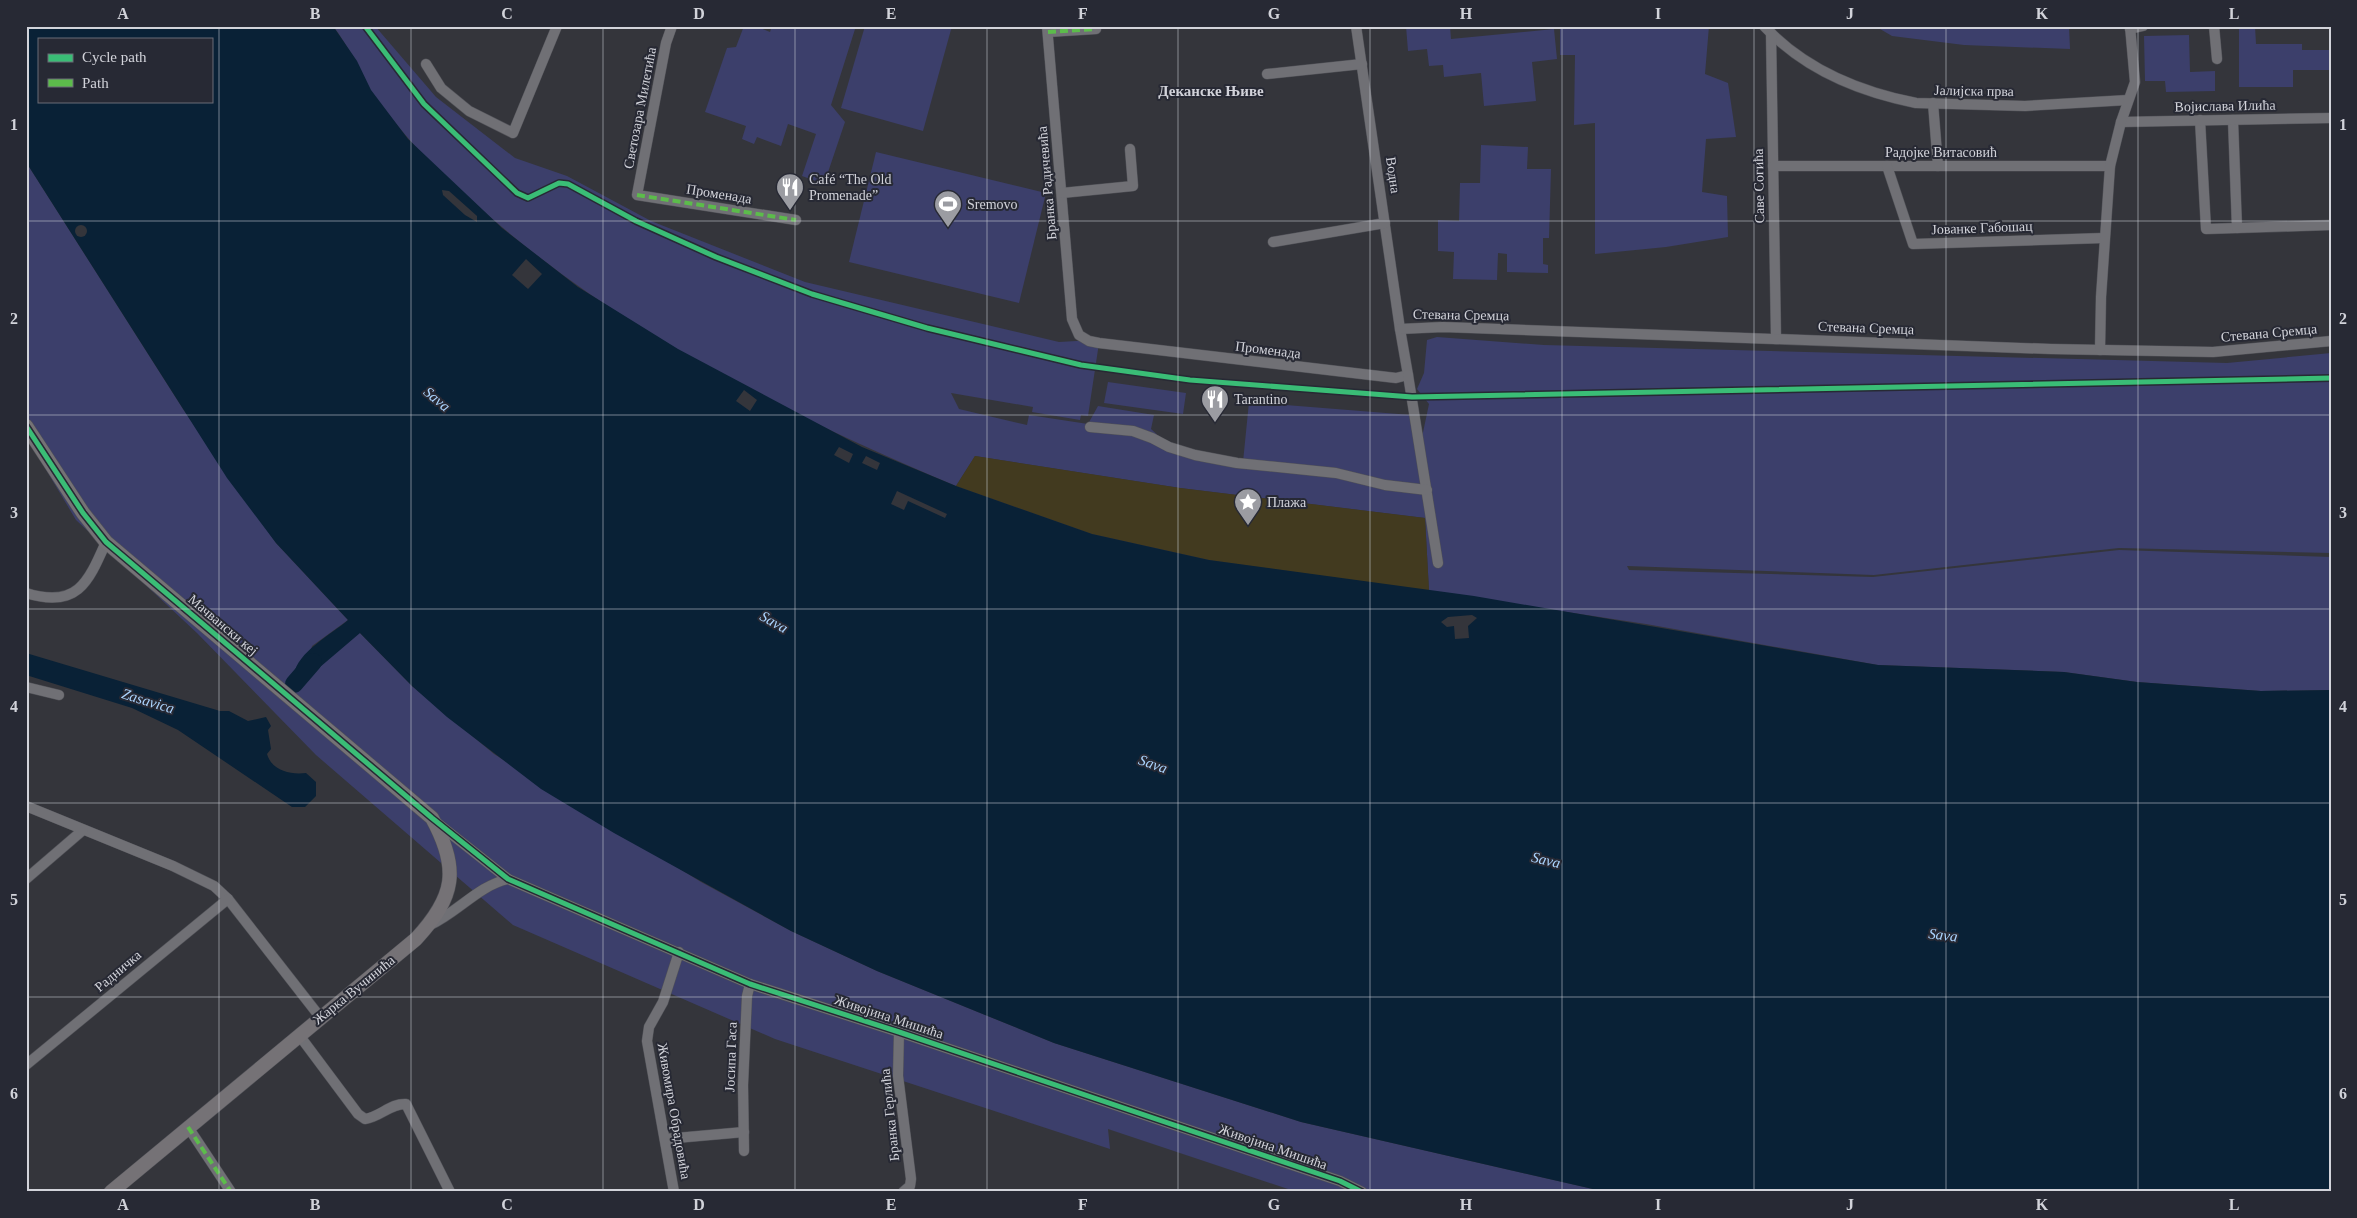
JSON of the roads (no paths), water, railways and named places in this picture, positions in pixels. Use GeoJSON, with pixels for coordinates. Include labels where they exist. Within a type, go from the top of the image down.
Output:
{"type":"FeatureCollection","features":[{"type":"Feature","properties":{"kind":"street"},"geometry":{"type":"LineString","coordinates":[[426,64],[441,88],[469,112],[509,133],[516,131],[557,26]]}},
{"type":"Feature","properties":{"kind":"street","name":"Светозара Милетића"},"geometry":{"type":"LineString","coordinates":[[637,195],[666,43],[672,26]]}},
{"type":"Feature","properties":{"kind":"street","name":"Водна"},"geometry":{"type":"LineString","coordinates":[[1356,26],[1400,329]]}},
{"type":"Feature","properties":{"kind":"street"},"geometry":{"type":"LineString","coordinates":[[2100,350],[2104,238],[2110,166],[2121,122],[2135,82],[2130,28],[2143,26]]}},
{"type":"Feature","properties":{"kind":"street"},"geometry":{"type":"LineString","coordinates":[[2214,26],[2217,59]]}},
{"type":"Feature","properties":{"kind":"street"},"geometry":{"type":"LineString","coordinates":[[1048,29],[1096,29]]}},
{"type":"Feature","properties":{"kind":"street","name":"Бранка Радичевића"},"geometry":{"type":"LineString","coordinates":[[1048,29],[1072,319],[1079,336]]}},
{"type":"Feature","properties":{"kind":"street","name":"Јалијска прва"},"geometry":{"type":"LineString","coordinates":[[1768,30],[1798,55],[1847,84],[1900,100],[2025,106],[2128,100]]}},
{"type":"Feature","properties":{"kind":"street","name":"Саве Согића"},"geometry":{"type":"LineString","coordinates":[[1768,30],[1776,339]]}},
{"type":"Feature","properties":{"kind":"street"},"geometry":{"type":"LineString","coordinates":[[1267,74],[1362,64]]}},
{"type":"Feature","properties":{"kind":"street"},"geometry":{"type":"LineString","coordinates":[[1933,103],[1938,166]]}},
{"type":"Feature","properties":{"kind":"street","name":"Војислава Илића"},"geometry":{"type":"LineString","coordinates":[[2121,122],[2331,118]]}},
{"type":"Feature","properties":{"kind":"street"},"geometry":{"type":"LineString","coordinates":[[2200,120],[2206,230],[2331,225]]}},
{"type":"Feature","properties":{"kind":"street"},"geometry":{"type":"LineString","coordinates":[[2233,120],[2237,228]]}},
{"type":"Feature","properties":{"kind":"street"},"geometry":{"type":"LineString","coordinates":[[1062,193],[1133,186],[1130,149]]}},
{"type":"Feature","properties":{"kind":"street","name":"Радојке Витасовић"},"geometry":{"type":"LineString","coordinates":[[1773,166],[2110,166]]}},
{"type":"Feature","properties":{"kind":"street","name":"Јованке Габошац"},"geometry":{"type":"LineString","coordinates":[[1887,166],[1913,244],[2104,238]]}},
{"type":"Feature","properties":{"kind":"street","name":"Променада"},"geometry":{"type":"LineString","coordinates":[[637,195],[796,220]]}},
{"type":"Feature","properties":{"kind":"street"},"geometry":{"type":"LineString","coordinates":[[1272,242],[1385,223]]}},
{"type":"Feature","properties":{"kind":"street","name":"Стевана Сремца"},"geometry":{"type":"LineString","coordinates":[[1400,329],[1443,327],[2100,350],[2213,352],[2331,342]]}},
{"type":"Feature","properties":{"kind":"street"},"geometry":{"type":"LineString","coordinates":[[1400,329],[1438,563]]}},
{"type":"Feature","properties":{"kind":"street","name":"Променада"},"geometry":{"type":"LineString","coordinates":[[1079,336],[1099,343],[1364,376],[1390,378],[1408,375]]}},
{"type":"Feature","properties":{"kind":"street","name":"Мачвански кеј"},"geometry":{"type":"LineString","coordinates":[[26,426],[83,513],[106,542],[432,818]]}},
{"type":"Feature","properties":{"kind":"street"},"geometry":{"type":"LineString","coordinates":[[1090,427],[1133,431],[1195,456],[1237,463],[1322,471],[1385,485],[1427,490]]}},
{"type":"Feature","properties":{"kind":"street"},"geometry":{"type":"LineString","coordinates":[[26,593],[41,598],[59,599],[75,594],[91,576],[106,542]]}},
{"type":"Feature","properties":{"kind":"street"},"geometry":{"type":"LineString","coordinates":[[26,687],[59,696]]}},
{"type":"Feature","properties":{"kind":"street"},"geometry":{"type":"LineString","coordinates":[[26,806],[196,876],[214,886],[228,899],[320,1017]]}},
{"type":"Feature","properties":{"kind":"street","name":"Живојина Мишића"},"geometry":{"type":"LineString","coordinates":[[432,818],[508,879],[750,984],[899,1032],[1340,1181],[1362,1192]]}},
{"type":"Feature","properties":{"kind":"street","name":"Жарка Вучинића"},"geometry":{"type":"LineString","coordinates":[[111,1192],[416,939],[430,925],[443,905],[450,885],[450,866],[447,849],[432,818]]}},
{"type":"Feature","properties":{"kind":"street"},"geometry":{"type":"LineString","coordinates":[[26,879],[83,830]]}},
{"type":"Feature","properties":{"kind":"street"},"geometry":{"type":"LineString","coordinates":[[430,925],[446,917],[485,887],[508,879]]}},
{"type":"Feature","properties":{"kind":"street","name":"Радничка"},"geometry":{"type":"LineString","coordinates":[[26,1065],[228,899]]}},
{"type":"Feature","properties":{"kind":"street","name":"Живомира Обрадовића"},"geometry":{"type":"LineString","coordinates":[[674,1192],[646,1041],[649,1027],[663,1002],[679,952]]}},
{"type":"Feature","properties":{"kind":"street","name":"Јосипа Гаса"},"geometry":{"type":"LineString","coordinates":[[744,1151],[747,996],[750,984]]}},
{"type":"Feature","properties":{"kind":"street","name":"Бранка Герлића"},"geometry":{"type":"LineString","coordinates":[[899,1032],[898,1076],[911,1179],[910,1186],[902,1192]]}},
{"type":"Feature","properties":{"kind":"street"},"geometry":{"type":"LineString","coordinates":[[299,1035],[358,1114],[365,1119],[371,1118],[400,1103],[406,1104],[450,1192]]}},
{"type":"Feature","properties":{"kind":"street"},"geometry":{"type":"LineString","coordinates":[[188,1127],[231,1192]]}},
{"type":"Feature","properties":{"kind":"street"},"geometry":{"type":"LineString","coordinates":[[665,1139],[744,1132]]}},
{"type":"Feature","properties":{"kind":"water","name":"Sava"},"geometry":{"type":"Polygon","coordinates":[[[26,26],[333,26],[357,61],[371,90],[408,139],[502,228],[578,287],[678,349],[862,447],[956,486],[1092,534],[1209,560],[1474,596],[1878,665],[2064,672],[2137,682],[2261,691],[2331,690],[2331,1192],[1606,1192],[1301,1122],[1054,1043],[877,971],[791,931],[614,833],[541,789],[447,717],[412,686],[360,633],[306,679],[297,679],[294,675],[301,659],[316,644],[348,620],[276,543],[227,478],[26,162],[26,26]]]}},
{"type":"Feature","properties":{"kind":"water","name":"Zasavica"},"geometry":{"type":"Polygon","coordinates":[[[26,653],[220,711],[229,711],[248,721],[266,717],[271,726],[268,730],[271,749],[267,754],[269,760],[283,771],[306,773],[316,782],[316,796],[305,807],[292,807],[178,730],[132,708],[26,675],[26,653]]]}},
{"type":"Feature","properties":{"kind":"waterway"},"geometry":{"type":"LineString","coordinates":[[294,684],[313,662]]}},
{"type":"Feature","properties":{"kind":"place","name":"Café “The Old Promenade”"},"geometry":{"type":"Point","coordinates":[790,211]}},
{"type":"Feature","properties":{"kind":"place","name":"Sremovo"},"geometry":{"type":"Point","coordinates":[948,228]}},
{"type":"Feature","properties":{"kind":"place","name":"Tarantino"},"geometry":{"type":"Point","coordinates":[1215,423]}},
{"type":"Feature","properties":{"kind":"place","name":"Плажа"},"geometry":{"type":"Point","coordinates":[1248,526]}},
{"type":"Feature","properties":{"kind":"district","name":"Деканске Њиве"},"geometry":{"type":"Point","coordinates":[1211,91]}}]}
